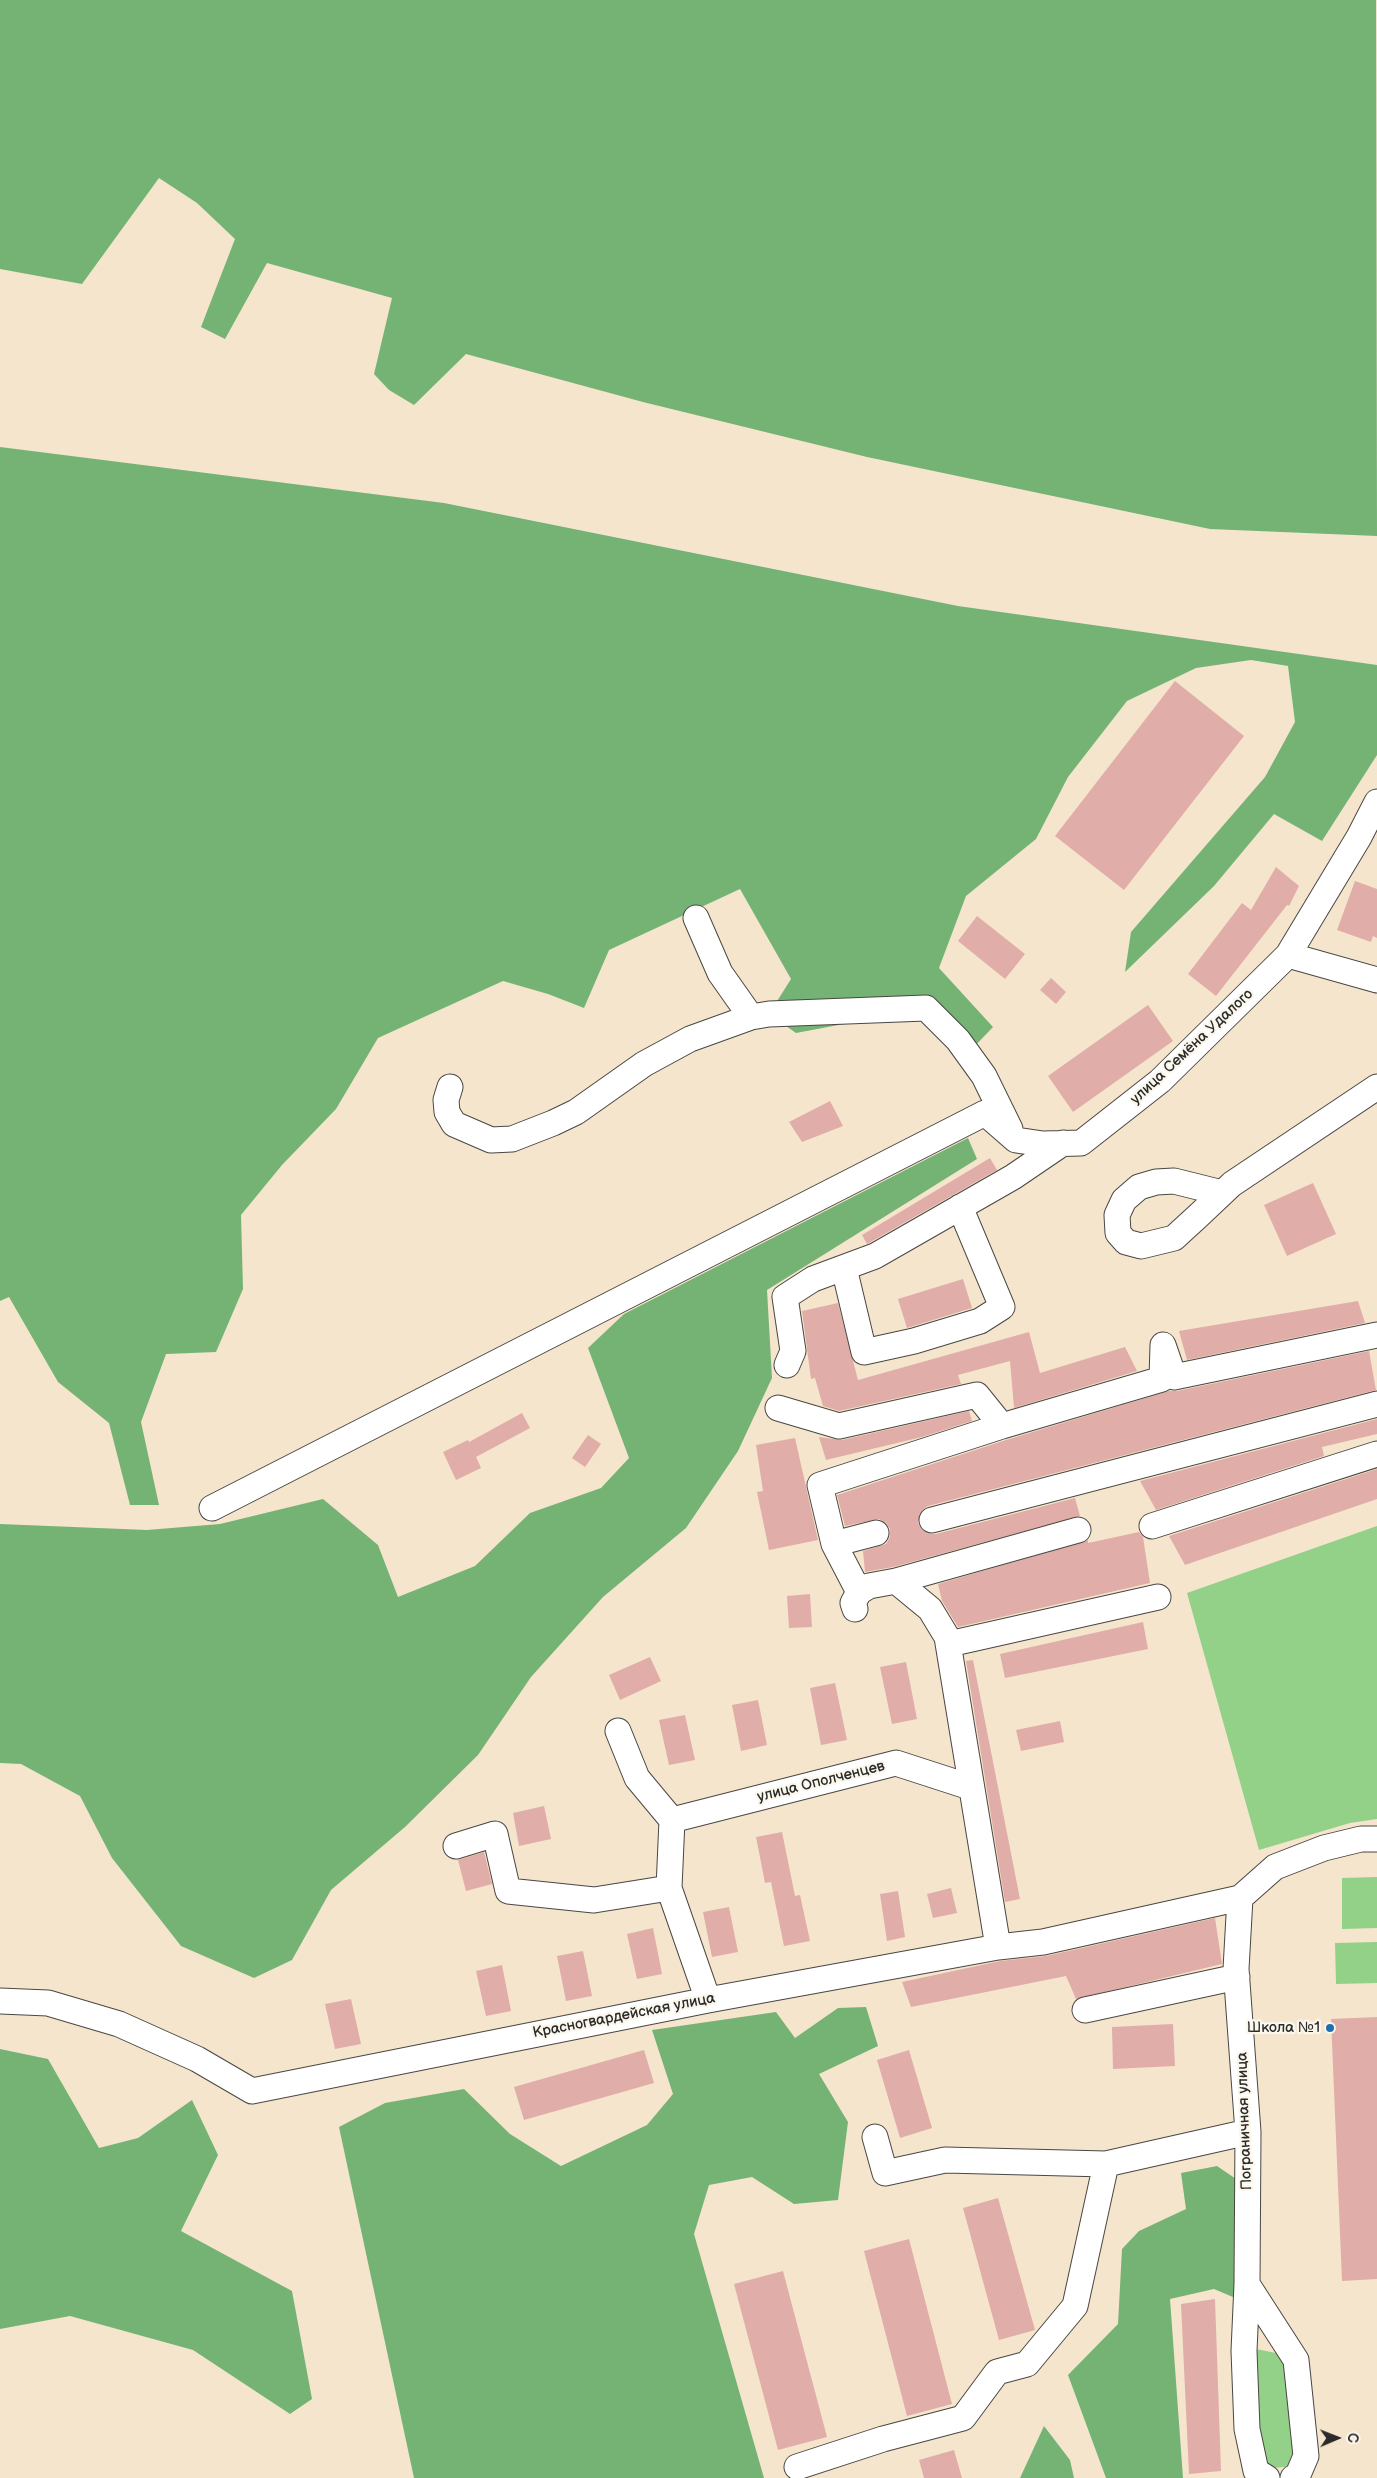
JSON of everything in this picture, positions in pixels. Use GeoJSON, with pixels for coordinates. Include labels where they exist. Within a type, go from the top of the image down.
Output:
{"type":"FeatureCollection","features":[{"type":"Feature","properties":{"kind":"street","name":"улица Семёна Удалого"},"geometry":{"type":"LineString","coordinates":[[1016,1140],[1080,1143],[1160,1081],[1288,955],[1359,838],[1377,802]]}},
{"type":"Feature","properties":{"kind":"street"},"geometry":{"type":"LineString","coordinates":[[696,918],[720,974],[751,1017]]}},
{"type":"Feature","properties":{"kind":"street"},"geometry":{"type":"LineString","coordinates":[[1288,955],[1377,980]]}},
{"type":"Feature","properties":{"kind":"street"},"geometry":{"type":"LineString","coordinates":[[450,1087],[446,1100],[447,1112],[454,1124],[491,1140],[512,1139],[553,1124],[576,1112],[644,1064],[690,1039],[751,1017],[770,1014],[926,1008],[958,1040],[984,1076],[1016,1140]]}},
{"type":"Feature","properties":{"kind":"street"},"geometry":{"type":"LineString","coordinates":[[1222,1193],[1232,1184],[1377,1087]]}},
{"type":"Feature","properties":{"kind":"street"},"geometry":{"type":"LineString","coordinates":[[212,1508],[985,1113],[1016,1140]]}},
{"type":"Feature","properties":{"kind":"street"},"geometry":{"type":"LineString","coordinates":[[787,1365],[793,1351],[785,1297],[813,1280],[874,1256],[1012,1177],[1063,1143]]}},
{"type":"Feature","properties":{"kind":"street"},"geometry":{"type":"LineString","coordinates":[[844,1268],[864,1352],[914,1341],[980,1321],[1002,1307],[960,1207]]}},
{"type":"Feature","properties":{"kind":"street"},"geometry":{"type":"LineString","coordinates":[[1078,1530],[896,1581],[869,1586],[857,1600],[834,1544],[820,1484],[1002,1426],[1162,1379],[1163,1345],[1174,1377],[1377,1335]]}},
{"type":"Feature","properties":{"kind":"street"},"geometry":{"type":"LineString","coordinates":[[778,1408],[839,1426],[977,1395],[1002,1426]]}},
{"type":"Feature","properties":{"kind":"street"},"geometry":{"type":"LineString","coordinates":[[932,1520],[1377,1404]]}},
{"type":"Feature","properties":{"kind":"street"},"geometry":{"type":"LineString","coordinates":[[1152,1526],[1377,1454]]}},
{"type":"Feature","properties":{"kind":"street"},"geometry":{"type":"LineString","coordinates":[[834,1544],[876,1533]]}},
{"type":"Feature","properties":{"kind":"street"},"geometry":{"type":"LineString","coordinates":[[896,1581],[930,1609],[947,1637],[949,1644],[970,1787],[998,1947]]}},
{"type":"Feature","properties":{"kind":"street"},"geometry":{"type":"LineString","coordinates":[[949,1644],[1158,1597]]}},
{"type":"Feature","properties":{"kind":"street"},"geometry":{"type":"LineString","coordinates":[[618,1731],[637,1778],[672,1820],[669,1888],[708,2000]]}},
{"type":"Feature","properties":{"kind":"street","name":"улица Ополченцев"},"geometry":{"type":"LineString","coordinates":[[672,1820],[896,1763],[970,1787]]}},
{"type":"Feature","properties":{"kind":"street"},"geometry":{"type":"LineString","coordinates":[[456,1846],[495,1834],[508,1891],[594,1900],[669,1888]]}},
{"type":"Feature","properties":{"kind":"street"},"geometry":{"type":"LineString","coordinates":[[1240,1898],[1275,1866],[1324,1848],[1361,1839],[1377,1839]]}},
{"type":"Feature","properties":{"kind":"street","name":"Красногвардейская улица"},"geometry":{"type":"LineString","coordinates":[[0,2001],[48,2003],[119,2024],[197,2059],[252,2091],[708,2000],[998,1947],[1043,1942],[1240,1898]]}},
{"type":"Feature","properties":{"kind":"street","name":"Пограничная улица"},"geometry":{"type":"LineString","coordinates":[[1240,1898],[1237,1977],[1248,2132],[1247,2284],[1244,2350],[1247,2429],[1256,2471],[1267,2478]]}},
{"type":"Feature","properties":{"kind":"street"},"geometry":{"type":"LineString","coordinates":[[1085,2010],[1237,1977]]}},
{"type":"Feature","properties":{"kind":"street"},"geometry":{"type":"LineString","coordinates":[[875,2137],[885,2173],[945,2160],[1106,2164],[1248,2132]]}},
{"type":"Feature","properties":{"kind":"street"},"geometry":{"type":"LineString","coordinates":[[798,2467],[883,2439],[963,2418],[997,2372],[1027,2364],[1075,2306],[1106,2164]]}},
{"type":"Feature","properties":{"kind":"street"},"geometry":{"type":"LineString","coordinates":[[1247,2284],[1296,2360],[1306,2456],[1297,2477],[1293,2478]]}},
{"type":"Feature","properties":{"kind":"green space"},"geometry":{"type":"Polygon","coordinates":[[[0,0],[1376,0],[1377,536],[1210,529],[867,457],[643,402],[466,354],[414,405],[389,390],[374,374],[392,298],[267,263],[225,339],[201,327],[235,239],[197,203],[159,178],[82,284],[0,269],[0,0]]]}},
{"type":"Feature","properties":{"kind":"green space"},"geometry":{"type":"Polygon","coordinates":[[[0,447],[444,503],[958,606],[1377,665],[1377,755],[1322,841],[1274,814],[1214,886],[1125,972],[1131,932],[1265,777],[1295,722],[1288,666],[1251,660],[1196,668],[1127,701],[1068,777],[1036,839],[966,896],[939,968],[993,1027],[973,1048],[913,1011],[796,1033],[769,1014],[791,979],[740,889],[609,950],[584,1008],[548,994],[503,981],[378,1038],[336,1109],[282,1165],[241,1215],[243,1289],[216,1352],[166,1354],[141,1422],[159,1505],[130,1505],[109,1423],[58,1382],[9,1297],[0,1301],[0,447]]]}},
{"type":"Feature","properties":{"kind":"green space"},"geometry":{"type":"Polygon","coordinates":[[[968,1138],[977,1159],[767,1290],[772,1378],[738,1451],[686,1528],[603,1597],[531,1677],[478,1755],[405,1827],[331,1890],[292,1960],[254,1978],[181,1946],[112,1858],[80,1796],[21,1764],[0,1763],[0,1524],[147,1530],[220,1524],[323,1499],[378,1545],[398,1597],[475,1566],[530,1513],[601,1488],[629,1458],[588,1348],[624,1314],[968,1138]]]}},
{"type":"Feature","properties":{"kind":"green space"},"geometry":{"type":"Polygon","coordinates":[[[1377,1526],[1377,1819],[1350,1823],[1259,1850],[1187,1593],[1377,1526]]]}},
{"type":"Feature","properties":{"kind":"green space"},"geometry":{"type":"Polygon","coordinates":[[[1377,1877],[1377,1928],[1342,1929],[1342,1878],[1377,1877]]]}},
{"type":"Feature","properties":{"kind":"green space"},"geometry":{"type":"Polygon","coordinates":[[[1377,1942],[1377,1983],[1336,1984],[1335,1943],[1377,1942]]]}},
{"type":"Feature","properties":{"kind":"green space"},"geometry":{"type":"Polygon","coordinates":[[[866,2007],[878,2046],[819,2074],[848,2122],[838,2200],[794,2204],[752,2177],[709,2185],[694,2234],[764,2478],[414,2478],[339,2127],[385,2103],[464,2089],[510,2134],[561,2166],[647,2125],[673,2094],[652,2030],[776,2012],[795,2038],[838,2008],[866,2007]]]}},
{"type":"Feature","properties":{"kind":"green space"},"geometry":{"type":"Polygon","coordinates":[[[0,2049],[48,2059],[99,2148],[138,2138],[192,2100],[218,2155],[181,2231],[292,2291],[312,2399],[290,2414],[193,2350],[70,2316],[0,2329],[0,2049]]]}},
{"type":"Feature","properties":{"kind":"green space"},"geometry":{"type":"Polygon","coordinates":[[[1217,2166],[1239,2181],[1240,2300],[1214,2289],[1170,2299],[1183,2478],[1106,2478],[1068,2375],[1118,2324],[1122,2249],[1139,2231],[1186,2209],[1181,2173],[1217,2166]]]}},
{"type":"Feature","properties":{"kind":"green space"},"geometry":{"type":"Polygon","coordinates":[[[1251,2348],[1286,2355],[1296,2466],[1262,2469],[1251,2348]]]}},
{"type":"Feature","properties":{"kind":"green space"},"geometry":{"type":"Polygon","coordinates":[[[1044,2426],[1070,2460],[1074,2478],[1020,2478],[1044,2426]]]}},
{"type":"Feature","properties":{"kind":"building"},"geometry":{"type":"Polygon","coordinates":[[[1175,681],[1244,736],[1124,890],[1055,836],[1175,681]]]}},
{"type":"Feature","properties":{"kind":"building"},"geometry":{"type":"Polygon","coordinates":[[[1276,867],[1299,886],[1289,906],[1287,905],[1216,996],[1188,974],[1242,903],[1251,910],[1276,867]]]}},
{"type":"Feature","properties":{"kind":"building"},"geometry":{"type":"Polygon","coordinates":[[[1355,881],[1377,889],[1377,938],[1373,936],[1371,942],[1337,930],[1355,881]]]}},
{"type":"Feature","properties":{"kind":"building"},"geometry":{"type":"Polygon","coordinates":[[[977,916],[1025,954],[1005,979],[958,941],[977,916]]]}},
{"type":"Feature","properties":{"kind":"building"},"geometry":{"type":"Polygon","coordinates":[[[1051,978],[1066,992],[1056,1004],[1040,990],[1051,978]]]}},
{"type":"Feature","properties":{"kind":"building"},"geometry":{"type":"Polygon","coordinates":[[[1148,1005],[1173,1041],[1073,1112],[1048,1076],[1148,1005]]]}},
{"type":"Feature","properties":{"kind":"building"},"geometry":{"type":"Polygon","coordinates":[[[830,1101],[843,1126],[802,1142],[789,1122],[830,1101]]]}},
{"type":"Feature","properties":{"kind":"building"},"geometry":{"type":"Polygon","coordinates":[[[990,1158],[997,1170],[867,1244],[862,1235],[990,1158]]]}},
{"type":"Feature","properties":{"kind":"building"},"geometry":{"type":"Polygon","coordinates":[[[1313,1183],[1336,1234],[1287,1256],[1264,1205],[1313,1183]]]}},
{"type":"Feature","properties":{"kind":"building"},"geometry":{"type":"Polygon","coordinates":[[[963,1279],[972,1308],[907,1328],[898,1299],[963,1279]]]}},
{"type":"Feature","properties":{"kind":"building"},"geometry":{"type":"Polygon","coordinates":[[[1358,1301],[1365,1323],[1187,1360],[1179,1331],[1358,1301]]]}},
{"type":"Feature","properties":{"kind":"building"},"geometry":{"type":"Polygon","coordinates":[[[838,1303],[858,1380],[1029,1332],[1040,1373],[1125,1347],[1137,1371],[1014,1408],[1010,1361],[958,1375],[961,1384],[839,1411],[823,1406],[815,1378],[811,1379],[802,1311],[838,1303]]]}},
{"type":"Feature","properties":{"kind":"building"},"geometry":{"type":"Polygon","coordinates":[[[1369,1351],[1376,1390],[928,1506],[922,1510],[918,1523],[922,1530],[929,1534],[936,1534],[1075,1498],[1080,1516],[893,1567],[865,1572],[863,1551],[886,1544],[890,1537],[890,1529],[886,1523],[879,1519],[845,1526],[837,1495],[1006,1440],[1169,1391],[1177,1391],[1369,1351]]]}},
{"type":"Feature","properties":{"kind":"building"},"geometry":{"type":"Polygon","coordinates":[[[969,1411],[972,1421],[922,1437],[826,1460],[819,1437],[842,1440],[969,1411]]]}},
{"type":"Feature","properties":{"kind":"building"},"geometry":{"type":"Polygon","coordinates":[[[522,1413],[530,1428],[476,1457],[481,1468],[456,1480],[443,1452],[468,1440],[469,1442],[522,1413]]]}},
{"type":"Feature","properties":{"kind":"building"},"geometry":{"type":"Polygon","coordinates":[[[1377,1419],[1377,1434],[1322,1447],[1324,1456],[1156,1510],[1140,1481],[1377,1419]]]}},
{"type":"Feature","properties":{"kind":"building"},"geometry":{"type":"Polygon","coordinates":[[[588,1435],[601,1444],[585,1467],[572,1458],[588,1435]]]}},
{"type":"Feature","properties":{"kind":"building"},"geometry":{"type":"Polygon","coordinates":[[[795,1438],[818,1540],[769,1550],[757,1492],[763,1491],[756,1445],[795,1438]]]}},
{"type":"Feature","properties":{"kind":"building"},"geometry":{"type":"Polygon","coordinates":[[[1377,1469],[1377,1499],[1185,1565],[1169,1536],[1377,1469]]]}},
{"type":"Feature","properties":{"kind":"building"},"geometry":{"type":"Polygon","coordinates":[[[1139,1532],[1143,1537],[1150,1583],[958,1627],[942,1601],[938,1584],[1088,1540],[1088,1543],[1139,1532]]]}},
{"type":"Feature","properties":{"kind":"building"},"geometry":{"type":"Polygon","coordinates":[[[810,1594],[812,1627],[789,1628],[787,1596],[810,1594]]]}},
{"type":"Feature","properties":{"kind":"building"},"geometry":{"type":"Polygon","coordinates":[[[1143,1622],[1148,1649],[1005,1678],[1000,1654],[1143,1622]]]}},
{"type":"Feature","properties":{"kind":"building"},"geometry":{"type":"Polygon","coordinates":[[[650,1657],[661,1681],[620,1700],[609,1675],[650,1657]]]}},
{"type":"Feature","properties":{"kind":"building"},"geometry":{"type":"Polygon","coordinates":[[[973,1660],[1020,1899],[1005,1902],[966,1661],[973,1660]]]}},
{"type":"Feature","properties":{"kind":"building"},"geometry":{"type":"Polygon","coordinates":[[[906,1662],[917,1719],[892,1724],[880,1667],[906,1662]]]}},
{"type":"Feature","properties":{"kind":"building"},"geometry":{"type":"Polygon","coordinates":[[[835,1683],[847,1740],[821,1745],[810,1688],[835,1683]]]}},
{"type":"Feature","properties":{"kind":"building"},"geometry":{"type":"Polygon","coordinates":[[[758,1700],[767,1745],[741,1751],[732,1705],[758,1700]]]}},
{"type":"Feature","properties":{"kind":"building"},"geometry":{"type":"Polygon","coordinates":[[[685,1715],[695,1760],[669,1765],[659,1720],[685,1715]]]}},
{"type":"Feature","properties":{"kind":"building"},"geometry":{"type":"Polygon","coordinates":[[[1060,1721],[1064,1742],[1021,1751],[1016,1730],[1060,1721]]]}},
{"type":"Feature","properties":{"kind":"building"},"geometry":{"type":"Polygon","coordinates":[[[544,1806],[551,1839],[519,1846],[513,1813],[544,1806]]]}},
{"type":"Feature","properties":{"kind":"building"},"geometry":{"type":"Polygon","coordinates":[[[782,1832],[795,1896],[800,1895],[810,1941],[784,1946],[771,1882],[765,1883],[756,1837],[782,1832]]]}},
{"type":"Feature","properties":{"kind":"building"},"geometry":{"type":"Polygon","coordinates":[[[484,1852],[492,1884],[466,1891],[458,1860],[484,1852]]]}},
{"type":"Feature","properties":{"kind":"building"},"geometry":{"type":"Polygon","coordinates":[[[951,1888],[957,1913],[933,1918],[927,1894],[951,1888]]]}},
{"type":"Feature","properties":{"kind":"building"},"geometry":{"type":"Polygon","coordinates":[[[898,1891],[905,1937],[887,1941],[880,1894],[898,1891]]]}},
{"type":"Feature","properties":{"kind":"building"},"geometry":{"type":"Polygon","coordinates":[[[729,1907],[738,1952],[712,1957],[703,1912],[729,1907]]]}},
{"type":"Feature","properties":{"kind":"building"},"geometry":{"type":"Polygon","coordinates":[[[1215,1918],[1222,1964],[1076,1999],[1066,1976],[911,2007],[902,1982],[1000,1961],[1046,1956],[1215,1918]]]}},
{"type":"Feature","properties":{"kind":"building"},"geometry":{"type":"Polygon","coordinates":[[[653,1928],[662,1974],[637,1979],[627,1934],[653,1928]]]}},
{"type":"Feature","properties":{"kind":"building"},"geometry":{"type":"Polygon","coordinates":[[[583,1951],[592,1996],[566,2001],[557,1956],[583,1951]]]}},
{"type":"Feature","properties":{"kind":"building"},"geometry":{"type":"Polygon","coordinates":[[[502,1965],[511,2011],[486,2016],[476,1971],[502,1965]]]}},
{"type":"Feature","properties":{"kind":"building"},"geometry":{"type":"Polygon","coordinates":[[[351,1999],[361,2044],[335,2049],[325,2004],[351,1999]]]}},
{"type":"Feature","properties":{"kind":"building"},"geometry":{"type":"Polygon","coordinates":[[[1377,2017],[1377,2279],[1342,2281],[1331,2019],[1377,2017]]]}},
{"type":"Feature","properties":{"kind":"building"},"geometry":{"type":"Polygon","coordinates":[[[1173,2024],[1175,2066],[1113,2069],[1112,2027],[1173,2024]]]}},
{"type":"Feature","properties":{"kind":"building"},"geometry":{"type":"Polygon","coordinates":[[[644,2050],[654,2083],[524,2120],[514,2087],[644,2050]]]}},
{"type":"Feature","properties":{"kind":"building"},"geometry":{"type":"Polygon","coordinates":[[[909,2050],[932,2128],[900,2138],[877,2060],[909,2050]]]}},
{"type":"Feature","properties":{"kind":"building"},"geometry":{"type":"Polygon","coordinates":[[[998,2198],[1035,2330],[999,2340],[963,2208],[998,2198]]]}},
{"type":"Feature","properties":{"kind":"building"},"geometry":{"type":"Polygon","coordinates":[[[909,2239],[952,2404],[907,2416],[864,2251],[909,2239]]]}},
{"type":"Feature","properties":{"kind":"building"},"geometry":{"type":"Polygon","coordinates":[[[783,2271],[827,2437],[778,2450],[734,2284],[783,2271]]]}},
{"type":"Feature","properties":{"kind":"building"},"geometry":{"type":"Polygon","coordinates":[[[1215,2299],[1221,2471],[1189,2474],[1181,2304],[1215,2299]]]}},
{"type":"Feature","properties":{"kind":"building"},"geometry":{"type":"Polygon","coordinates":[[[954,2450],[962,2478],[924,2478],[919,2460],[954,2450]]]}},
{"type":"Feature","properties":{"kind":"place","name":"Школа №1"},"geometry":{"type":"Point","coordinates":[1330,2028]}}]}
